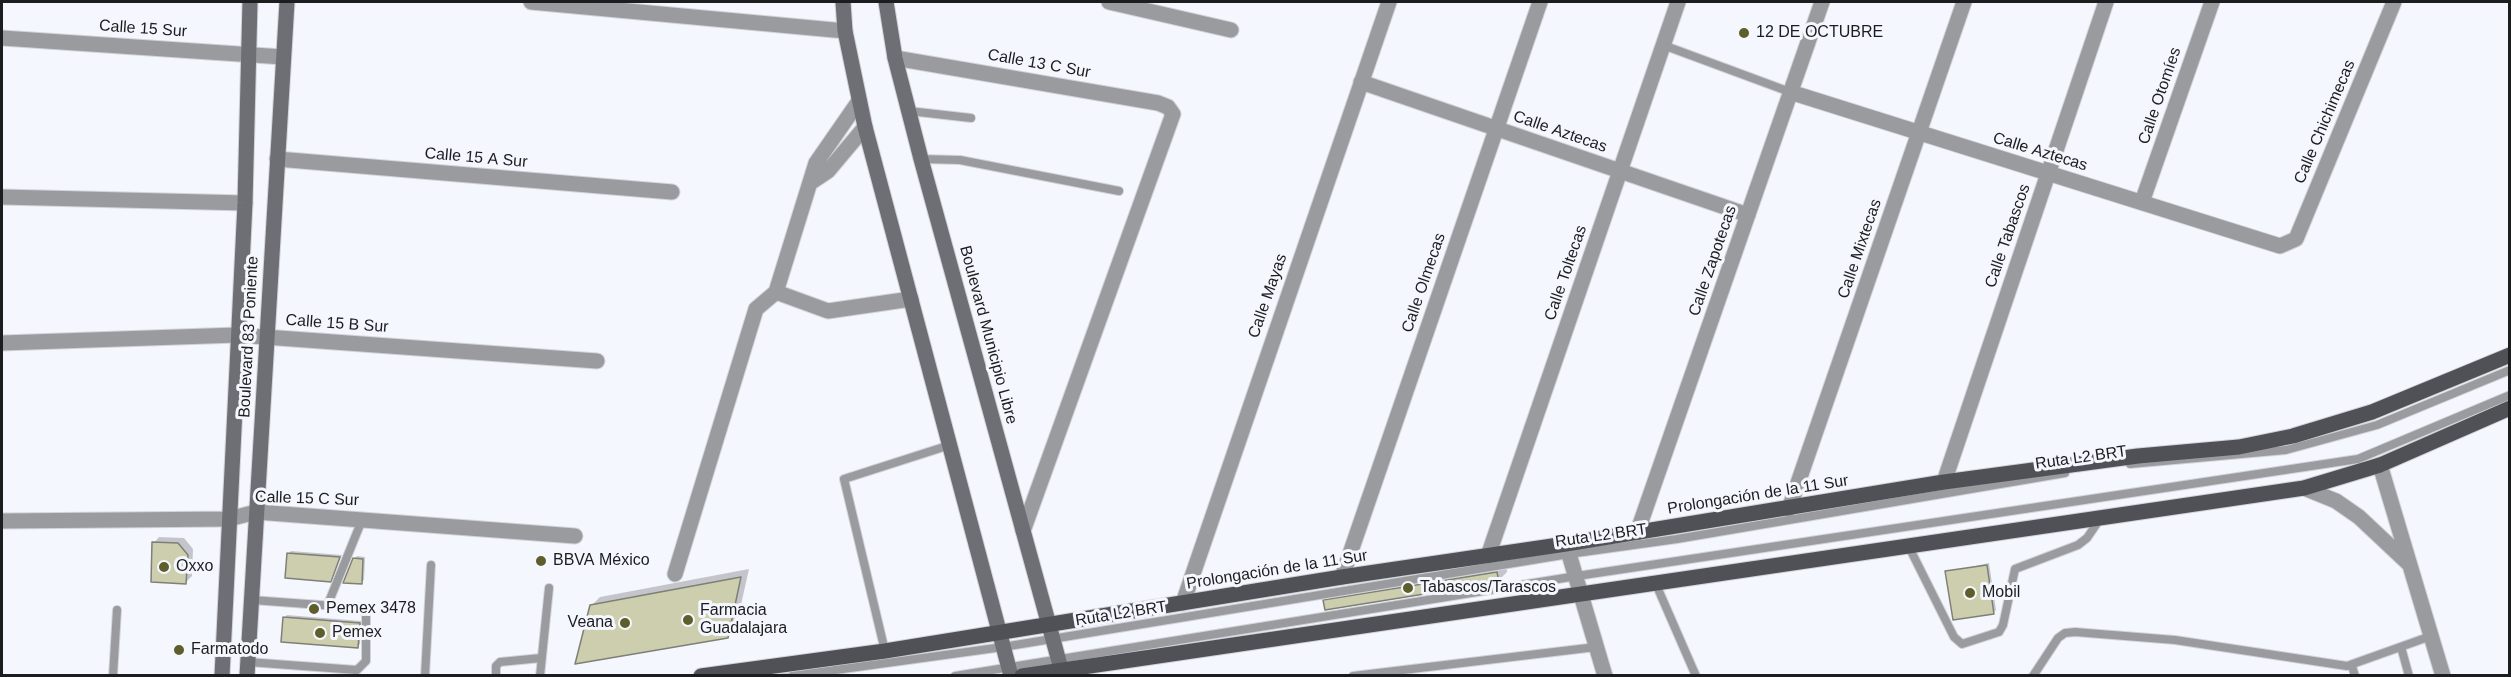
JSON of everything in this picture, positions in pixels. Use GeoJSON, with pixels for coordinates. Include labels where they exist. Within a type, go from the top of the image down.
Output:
{"type":"FeatureCollection","features":[{"type":"Feature","properties":{"kind":"main road","name":"Boulevard 83 Poniente"},"geometry":{"type":"LineString","coordinates":[[222,675],[245,203],[250,2]]}},
{"type":"Feature","properties":{"kind":"main road","name":"Boulevard 83 Poniente"},"geometry":{"type":"LineString","coordinates":[[248,669],[287,2]]}},
{"type":"Feature","properties":{"kind":"main road"},"geometry":{"type":"LineString","coordinates":[[843,2],[845,31],[865,127],[1010,671]]}},
{"type":"Feature","properties":{"kind":"main road","name":"Boulevard Municipio Libre"},"geometry":{"type":"LineString","coordinates":[[886,2],[895,58],[921,159],[1061,668]]}},
{"type":"Feature","properties":{"kind":"main road","name":"Prolongación de la 11 Sur"},"geometry":{"type":"LineString","coordinates":[[701,675],[885,651],[1002,640],[1051,632],[1183,603],[1488,556],[1568,549],[1637,533],[1944,482],[2138,456],[2239,447],[2293,436],[2372,412],[2510,355]]}},
{"type":"Feature","properties":{"kind":"main road"},"geometry":{"type":"LineString","coordinates":[[1022,675],[2304,488],[2380,465],[2510,408]]}},
{"type":"Feature","properties":{"kind":"street"},"geometry":{"type":"LineString","coordinates":[[531,2],[845,31]]}},
{"type":"Feature","properties":{"kind":"street","name":"Calle Mayas"},"geometry":{"type":"LineString","coordinates":[[1183,603],[1389,2]]}},
{"type":"Feature","properties":{"kind":"street","name":"Calle Olmecas"},"geometry":{"type":"LineString","coordinates":[[1342,577],[1540,2]]}},
{"type":"Feature","properties":{"kind":"street","name":"Calle Toltecas"},"geometry":{"type":"LineString","coordinates":[[1488,556],[1678,2]]}},
{"type":"Feature","properties":{"kind":"street","name":"Calle Zapotecas"},"geometry":{"type":"LineString","coordinates":[[1637,533],[1822,2]]}},
{"type":"Feature","properties":{"kind":"street","name":"Calle Mixtecas"},"geometry":{"type":"LineString","coordinates":[[1789,509],[1964,2]]}},
{"type":"Feature","properties":{"kind":"street","name":"Calle Tabascos"},"geometry":{"type":"LineString","coordinates":[[1944,482],[2106,2]]}},
{"type":"Feature","properties":{"kind":"street","name":"Calle Otomíes"},"geometry":{"type":"LineString","coordinates":[[2142,202],[2212,2]]}},
{"type":"Feature","properties":{"kind":"street","name":"Calle Chichimecas"},"geometry":{"type":"LineString","coordinates":[[2280,246],[2296,239],[2394,2]]}},
{"type":"Feature","properties":{"kind":"street"},"geometry":{"type":"LineString","coordinates":[[1110,3],[1232,30]]}},
{"type":"Feature","properties":{"kind":"street","name":"Calle 15 Sur"},"geometry":{"type":"LineString","coordinates":[[2,38],[283,57]]}},
{"type":"Feature","properties":{"kind":"street","name":"Calle 13 C Sur"},"geometry":{"type":"LineString","coordinates":[[895,58],[1158,103],[1168,106],[1173,114],[1023,531]]}},
{"type":"Feature","properties":{"kind":"street","name":"Calle Aztecas"},"geometry":{"type":"LineString","coordinates":[[1361,82],[1748,215]]}},
{"type":"Feature","properties":{"kind":"street","name":"Calle Aztecas"},"geometry":{"type":"LineString","coordinates":[[1790,92],[2280,246]]}},
{"type":"Feature","properties":{"kind":"street"},"geometry":{"type":"LineString","coordinates":[[675,574],[756,309],[776,292],[800,206],[816,163],[859,101]]}},
{"type":"Feature","properties":{"kind":"street"},"geometry":{"type":"LineString","coordinates":[[810,183],[828,171],[865,127]]}},
{"type":"Feature","properties":{"kind":"street","name":"Calle 15 A Sur"},"geometry":{"type":"LineString","coordinates":[[277,159],[672,192]]}},
{"type":"Feature","properties":{"kind":"street"},"geometry":{"type":"LineString","coordinates":[[2,197],[245,203]]}},
{"type":"Feature","properties":{"kind":"street"},"geometry":{"type":"LineString","coordinates":[[776,292],[828,311],[911,299]]}},
{"type":"Feature","properties":{"kind":"street","name":"Calle 15 B Sur"},"geometry":{"type":"LineString","coordinates":[[2,343],[237,335],[597,361]]}},
{"type":"Feature","properties":{"kind":"street"},"geometry":{"type":"LineString","coordinates":[[2380,465],[2443,675]]}},
{"type":"Feature","properties":{"kind":"street"},"geometry":{"type":"LineString","coordinates":[[2304,488],[2336,501],[2359,517],[2410,564]]}},
{"type":"Feature","properties":{"kind":"street","name":"Calle 15 C Sur"},"geometry":{"type":"LineString","coordinates":[[2,520],[229,519],[256,512],[362,518],[575,536]]}},
{"type":"Feature","properties":{"kind":"street"},"geometry":{"type":"LineString","coordinates":[[1568,549],[1605,675]]}},
{"type":"Feature","properties":{"kind":"lane"},"geometry":{"type":"LineString","coordinates":[[1663,45],[1790,92]]}},
{"type":"Feature","properties":{"kind":"lane"},"geometry":{"type":"LineString","coordinates":[[909,111],[971,118]]}},
{"type":"Feature","properties":{"kind":"lane"},"geometry":{"type":"LineString","coordinates":[[921,159],[960,160],[1119,191]]}},
{"type":"Feature","properties":{"kind":"lane","name":"Ruta L2 BRT"},"geometry":{"type":"LineString","coordinates":[[1051,632],[1568,549],[1677,539],[2109,465],[2286,450],[2377,425],[2510,370]]}},
{"type":"Feature","properties":{"kind":"lane","name":"Ruta L2 BRT"},"geometry":{"type":"LineString","coordinates":[[955,675],[1061,668],[1577,576],[2358,459],[2510,395]]}},
{"type":"Feature","properties":{"kind":"lane"},"geometry":{"type":"LineString","coordinates":[[885,651],[844,479],[950,445]]}},
{"type":"Feature","properties":{"kind":"lane"},"geometry":{"type":"LineString","coordinates":[[328,604],[362,518]]}},
{"type":"Feature","properties":{"kind":"lane"},"geometry":{"type":"LineString","coordinates":[[1908,545],[1954,637],[1962,644],[1999,632],[2003,625],[2015,569],[2078,545],[2087,538],[2101,518]]}},
{"type":"Feature","properties":{"kind":"lane"},"geometry":{"type":"LineString","coordinates":[[425,675],[431,565]]}},
{"type":"Feature","properties":{"kind":"lane"},"geometry":{"type":"LineString","coordinates":[[1655,582],[1696,675]]}},
{"type":"Feature","properties":{"kind":"lane"},"geometry":{"type":"LineString","coordinates":[[540,675],[549,588]]}},
{"type":"Feature","properties":{"kind":"lane"},"geometry":{"type":"LineString","coordinates":[[248,669],[323,672],[357,670],[366,661],[366,615],[362,608],[252,600]]}},
{"type":"Feature","properties":{"kind":"lane"},"geometry":{"type":"LineString","coordinates":[[113,675],[117,610]]}},
{"type":"Feature","properties":{"kind":"lane"},"geometry":{"type":"LineString","coordinates":[[2033,675],[2058,638],[2066,633],[2075,632],[2175,640],[2352,666],[2431,636]]}},
{"type":"Feature","properties":{"kind":"lane"},"geometry":{"type":"LineString","coordinates":[[792,675],[1002,640]]}},
{"type":"Feature","properties":{"kind":"lane"},"geometry":{"type":"LineString","coordinates":[[1353,675],[1596,647]]}},
{"type":"Feature","properties":{"kind":"lane"},"geometry":{"type":"LineString","coordinates":[[2401,647],[2409,675]]}},
{"type":"Feature","properties":{"kind":"lane"},"geometry":{"type":"LineString","coordinates":[[496,675],[496,666],[500,662],[541,658]]}},
{"type":"Feature","properties":{"kind":"lane"},"geometry":{"type":"LineString","coordinates":[[2352,666],[2355,675]]}},
{"type":"Feature","properties":{"kind":"building"},"geometry":{"type":"Polygon","coordinates":[[[152,542],[178,543],[188,555],[186,584],[151,582],[152,542]]]}},
{"type":"Feature","properties":{"kind":"building","name":"Pemex"},"geometry":{"type":"Polygon","coordinates":[[[287,553],[340,557],[331,582],[285,578],[287,553]]]}},
{"type":"Feature","properties":{"kind":"building"},"geometry":{"type":"Polygon","coordinates":[[[353,558],[363,559],[362,584],[343,583],[353,558]]]}},
{"type":"Feature","properties":{"kind":"building","name":"Mobil"},"geometry":{"type":"Polygon","coordinates":[[[1987,565],[1994,614],[1953,620],[1945,571],[1987,565]]]}},
{"type":"Feature","properties":{"kind":"building"},"geometry":{"type":"Polygon","coordinates":[[[1497,572],[1499,582],[1325,610],[1323,600],[1497,572]]]}},
{"type":"Feature","properties":{"kind":"building"},"geometry":{"type":"Polygon","coordinates":[[[741,577],[728,638],[575,664],[590,605],[741,577]]]}},
{"type":"Feature","properties":{"kind":"building","name":"Pemex"},"geometry":{"type":"Polygon","coordinates":[[[283,617],[360,623],[358,648],[281,642],[283,617]]]}},
{"type":"Feature","properties":{"kind":"place","name":"12 DE OCTUBRE"},"geometry":{"type":"Point","coordinates":[1744,33]}},
{"type":"Feature","properties":{"kind":"place","name":"BBVA México"},"geometry":{"type":"Point","coordinates":[541,561]}},
{"type":"Feature","properties":{"kind":"place","name":"Oxxo"},"geometry":{"type":"Point","coordinates":[164,567]}},
{"type":"Feature","properties":{"kind":"place","name":"Tabascos/Tarascos"},"geometry":{"type":"Point","coordinates":[1408,588]}},
{"type":"Feature","properties":{"kind":"place","name":"Mobil"},"geometry":{"type":"Point","coordinates":[1970,593]}},
{"type":"Feature","properties":{"kind":"place","name":"Pemex 3478"},"geometry":{"type":"Point","coordinates":[314,609]}},
{"type":"Feature","properties":{"kind":"place","name":"Farmacia Guadalajara"},"geometry":{"type":"Point","coordinates":[688,620]}},
{"type":"Feature","properties":{"kind":"place","name":"Veana"},"geometry":{"type":"Point","coordinates":[625,623]}},
{"type":"Feature","properties":{"kind":"place","name":"Pemex"},"geometry":{"type":"Point","coordinates":[320,633]}},
{"type":"Feature","properties":{"kind":"place","name":"Farmatodo"},"geometry":{"type":"Point","coordinates":[179,650]}}]}
